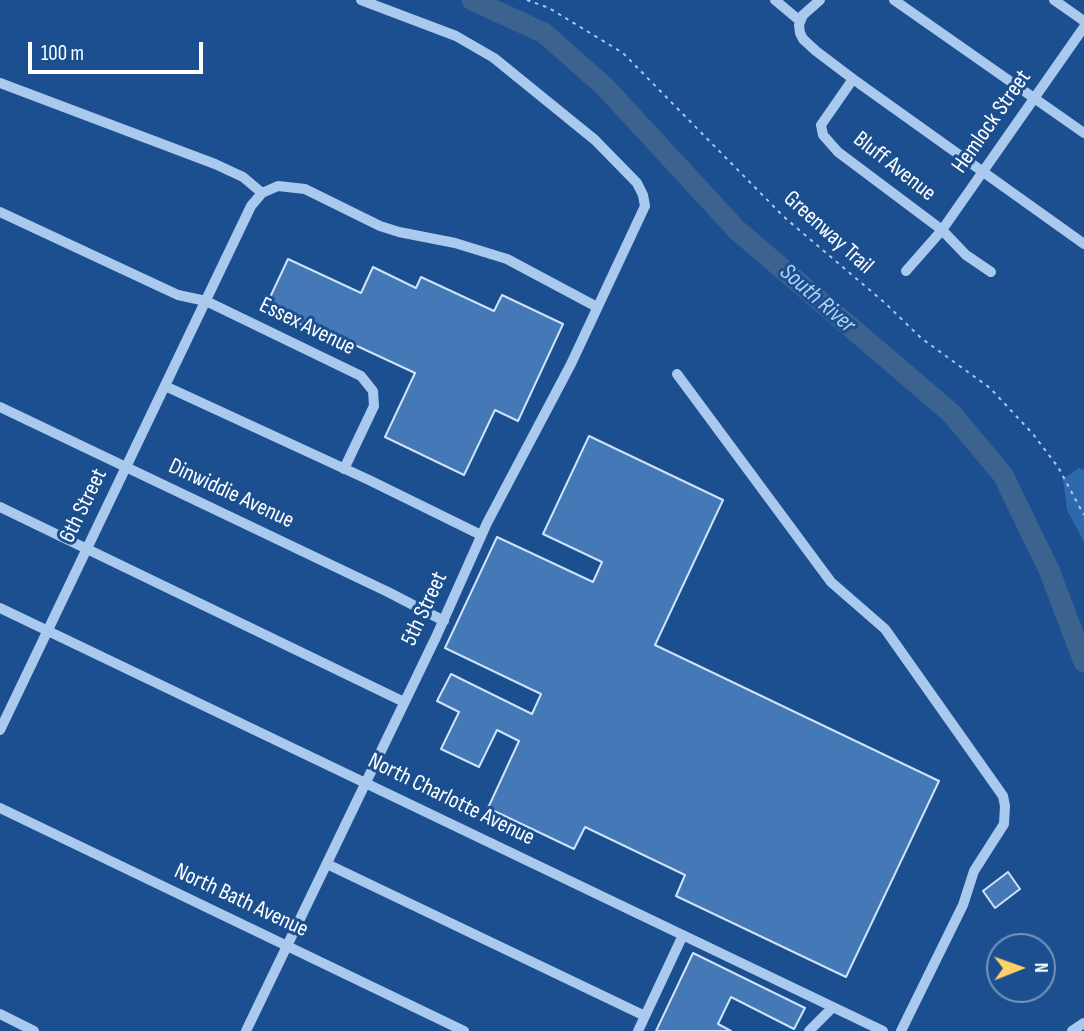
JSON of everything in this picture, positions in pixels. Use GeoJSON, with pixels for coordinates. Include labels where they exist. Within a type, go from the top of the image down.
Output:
{"type":"FeatureCollection","features":[{"type":"Feature","properties":{"kind":"street","name":"5th Street"},"geometry":{"type":"LineString","coordinates":[[246,1031],[444,621],[481,535],[570,364],[645,206],[637,183],[595,140],[494,58],[456,36],[360,0]]}},
{"type":"Feature","properties":{"kind":"street"},"geometry":{"type":"LineString","coordinates":[[775,0],[800,22]]}},
{"type":"Feature","properties":{"kind":"street"},"geometry":{"type":"LineString","coordinates":[[820,0],[806,12],[800,22],[803,39],[853,79],[1084,244]]}},
{"type":"Feature","properties":{"kind":"street"},"geometry":{"type":"LineString","coordinates":[[894,0],[1084,133]]}},
{"type":"Feature","properties":{"kind":"street"},"geometry":{"type":"LineString","coordinates":[[1054,0],[1084,21]]}},
{"type":"Feature","properties":{"kind":"street","name":"Hemlock Street"},"geometry":{"type":"LineString","coordinates":[[906,271],[942,230],[1084,27]]}},
{"type":"Feature","properties":{"kind":"street","name":"Bluff Avenue"},"geometry":{"type":"LineString","coordinates":[[853,79],[821,125],[823,135],[838,152],[942,230],[966,255],[991,272]]}},
{"type":"Feature","properties":{"kind":"street"},"geometry":{"type":"LineString","coordinates":[[0,83],[215,164],[243,177],[262,193],[278,186],[305,189],[380,226],[455,243],[507,260],[597,307]]}},
{"type":"Feature","properties":{"kind":"street","name":"6th Street"},"geometry":{"type":"LineString","coordinates":[[0,730],[251,206],[262,193]]}},
{"type":"Feature","properties":{"kind":"street","name":"Essex Avenue"},"geometry":{"type":"LineString","coordinates":[[0,212],[178,295],[206,301],[361,376],[375,397],[374,406],[344,469]]}},
{"type":"Feature","properties":{"kind":"street"},"geometry":{"type":"LineString","coordinates":[[677,374],[831,582],[886,629],[1003,796],[1006,806],[1004,824],[974,871],[963,905],[901,1031]]}},
{"type":"Feature","properties":{"kind":"street"},"geometry":{"type":"LineString","coordinates":[[165,386],[481,535]]}},
{"type":"Feature","properties":{"kind":"street","name":"Dinwiddie Avenue"},"geometry":{"type":"LineString","coordinates":[[0,407],[444,621]]}},
{"type":"Feature","properties":{"kind":"street"},"geometry":{"type":"LineString","coordinates":[[0,508],[404,702]]}},
{"type":"Feature","properties":{"kind":"street","name":"North Charlotte Avenue"},"geometry":{"type":"LineString","coordinates":[[0,608],[883,1031]]}},
{"type":"Feature","properties":{"kind":"street","name":"North Bath Avenue"},"geometry":{"type":"LineString","coordinates":[[0,808],[464,1031]]}},
{"type":"Feature","properties":{"kind":"street"},"geometry":{"type":"LineString","coordinates":[[327,864],[645,1016]]}},
{"type":"Feature","properties":{"kind":"street"},"geometry":{"type":"LineString","coordinates":[[638,1031],[683,935]]}},
{"type":"Feature","properties":{"kind":"street"},"geometry":{"type":"LineString","coordinates":[[809,1031],[834,1007]]}},
{"type":"Feature","properties":{"kind":"street"},"geometry":{"type":"LineString","coordinates":[[0,1014],[34,1031]]}},
{"type":"Feature","properties":{"kind":"street"},"geometry":{"type":"LineString","coordinates":[[1072,1031],[1084,1023]]}},
{"type":"Feature","properties":{"kind":"path","name":"Greenway Trail"},"geometry":{"type":"LineString","coordinates":[[527,0],[549,8],[623,53],[784,218],[885,303],[921,338],[990,388],[1058,467],[1084,515]]}},
{"type":"Feature","properties":{"kind":"shaded area"},"geometry":{"type":"Polygon","coordinates":[[[1079,468],[1084,470],[1084,542],[1067,510],[1063,479],[1079,468]]]}},
{"type":"Feature","properties":{"kind":"building"},"geometry":{"type":"Polygon","coordinates":[[[288,259],[361,293],[373,267],[416,288],[421,277],[494,311],[502,295],[563,324],[518,421],[495,410],[464,475],[385,437],[415,373],[342,339],[340,343],[265,308],[288,259]]]}},
{"type":"Feature","properties":{"kind":"building"},"geometry":{"type":"Polygon","coordinates":[[[589,436],[723,500],[655,645],[939,781],[846,977],[676,896],[685,875],[585,827],[574,849],[488,808],[519,741],[497,730],[479,767],[441,749],[459,712],[437,701],[451,674],[532,714],[541,694],[445,648],[497,537],[593,582],[602,562],[543,534],[589,436]]]}},
{"type":"Feature","properties":{"kind":"building"},"geometry":{"type":"Polygon","coordinates":[[[1008,872],[1020,889],[995,908],[983,891],[1008,872]]]}},
{"type":"Feature","properties":{"kind":"building"},"geometry":{"type":"Polygon","coordinates":[[[693,953],[805,1008],[794,1029],[731,997],[718,1024],[731,1031],[656,1031],[693,953]]]}},
{"type":"Feature","properties":{"kind":"waterway","name":"South River"},"geometry":{"type":"LineString","coordinates":[[472,0],[544,33],[605,87],[737,230],[951,413],[1003,475],[1049,570],[1084,662]]}}]}
